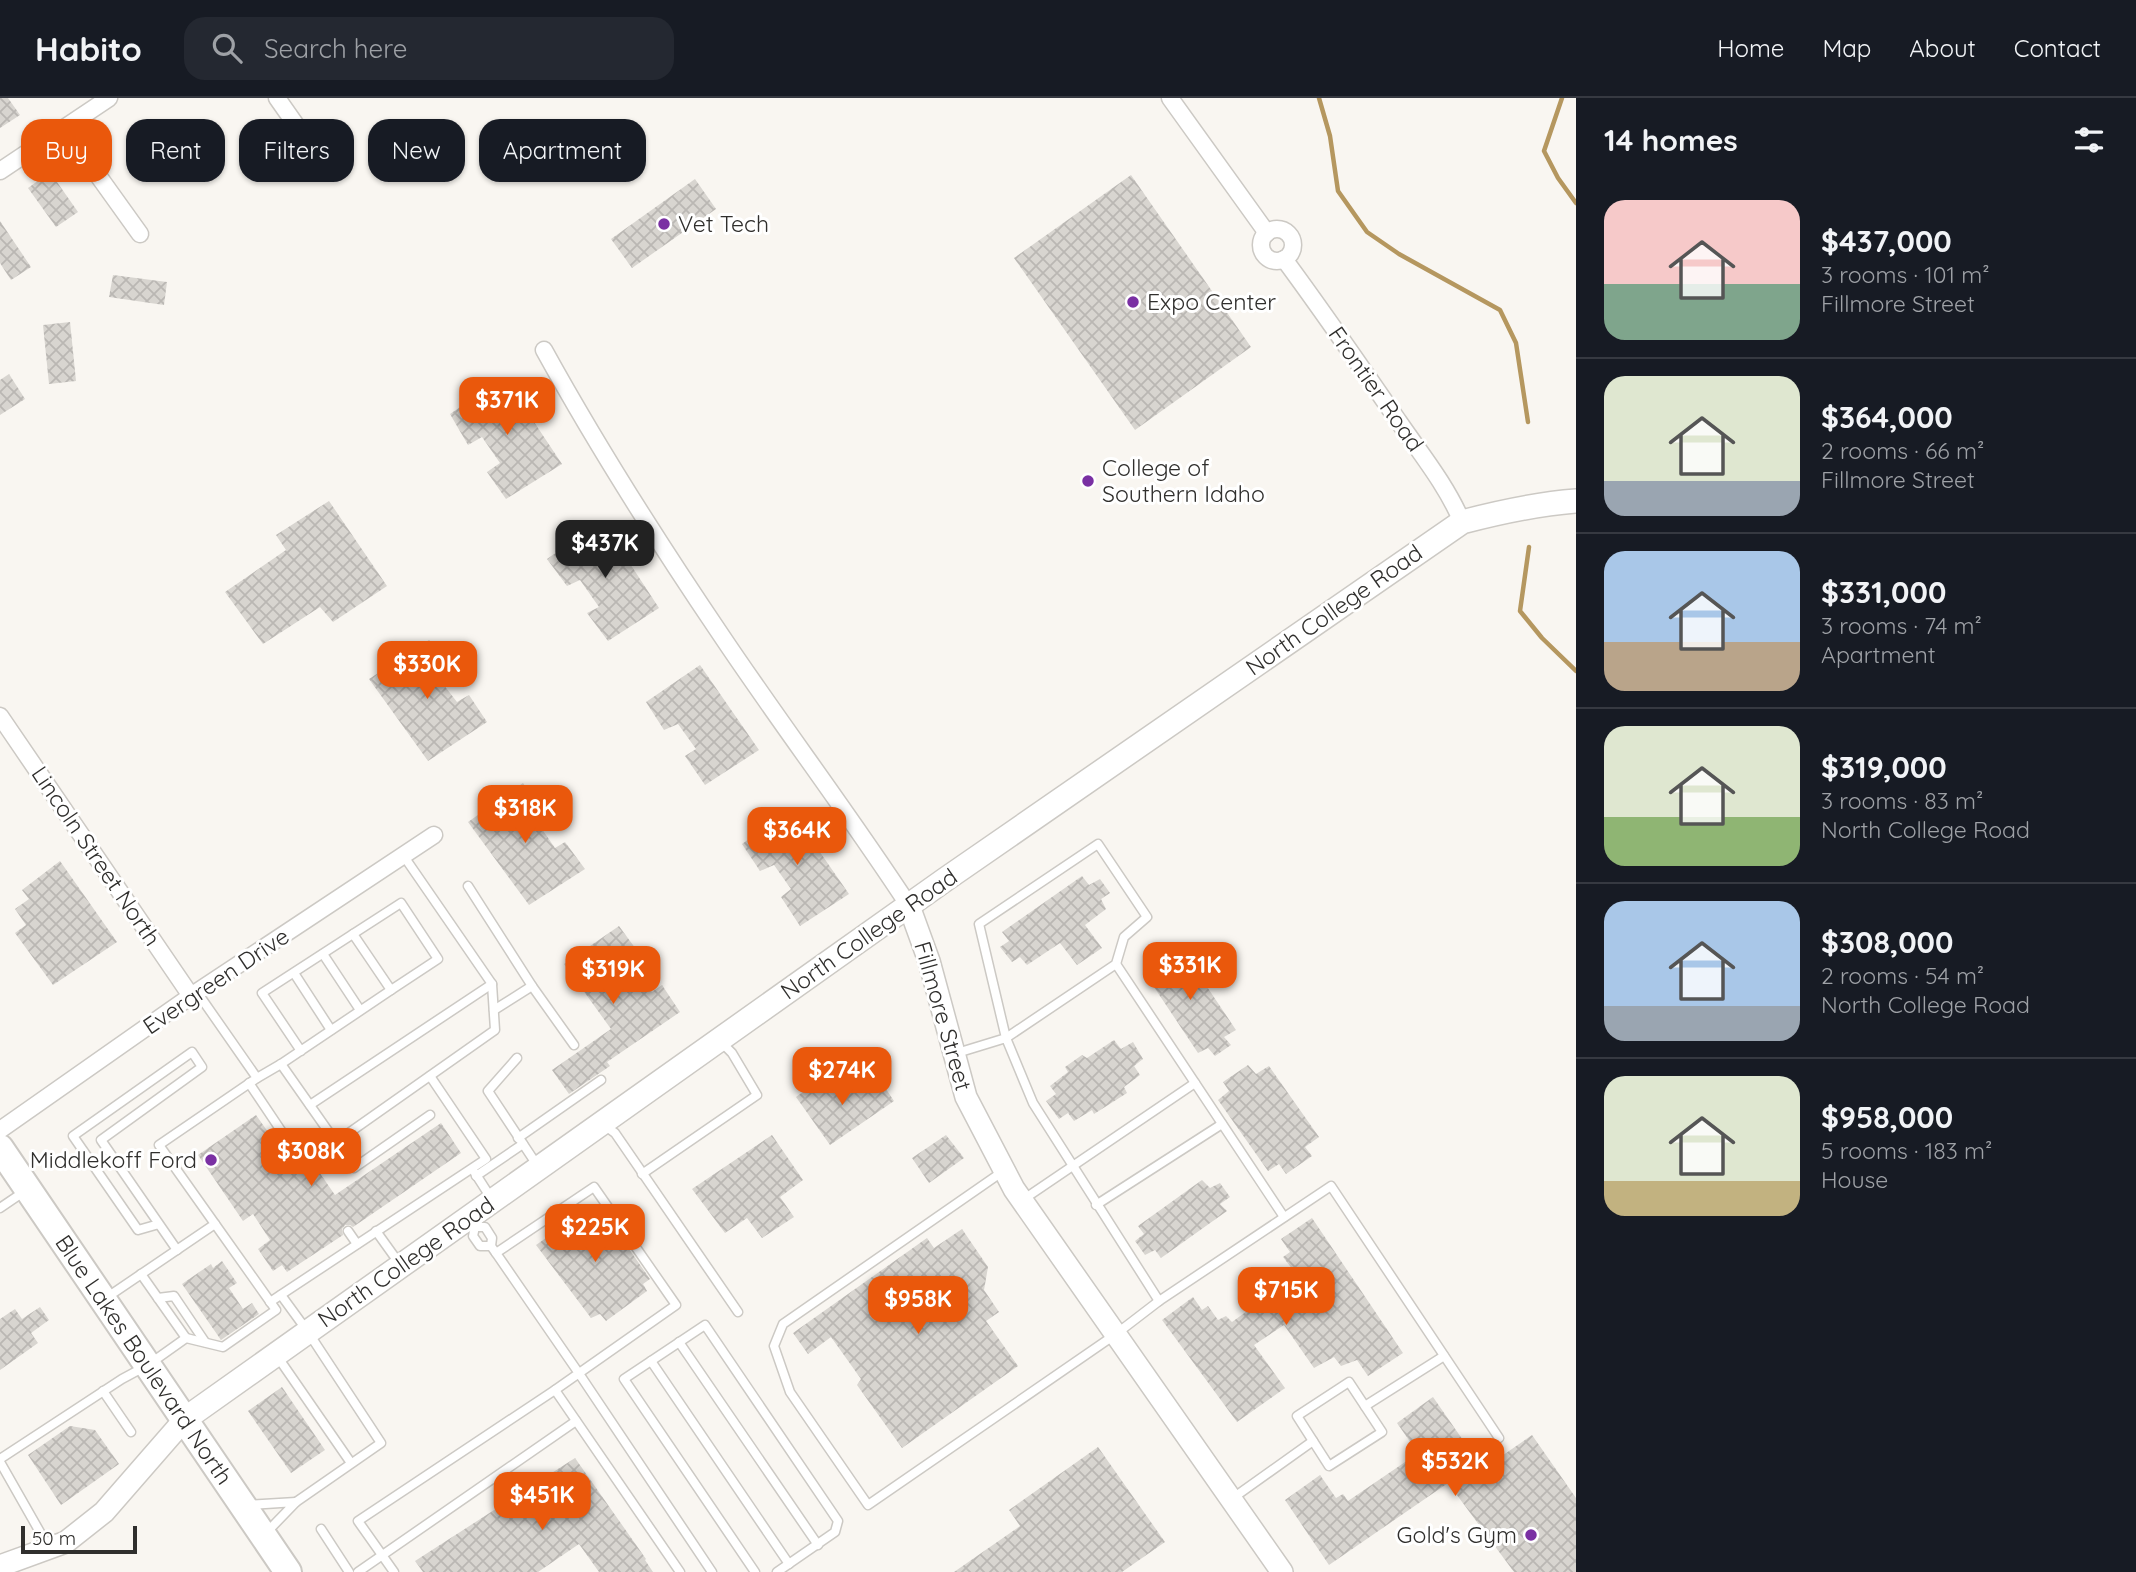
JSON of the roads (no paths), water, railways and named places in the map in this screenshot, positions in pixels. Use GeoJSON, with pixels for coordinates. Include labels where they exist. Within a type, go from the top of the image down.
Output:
{"type":"FeatureCollection","features":[{"type":"Feature","properties":{"kind":"main road","name":"North College Road"},"geometry":{"type":"LineString","coordinates":[[184,1419],[401,1266],[472,1222],[493,1201],[719,1040],[1462,522],[1522,508],[1576,501]]}},
{"type":"Feature","properties":{"kind":"main road","name":"Blue Lakes Boulevard North"},"geometry":{"type":"LineString","coordinates":[[0,1148],[288,1572]]}},
{"type":"Feature","properties":{"kind":"street"},"geometry":{"type":"LineString","coordinates":[[78,119],[109,98]]}},
{"type":"Feature","properties":{"kind":"street"},"geometry":{"type":"LineString","coordinates":[[276,98],[292,119]]}},
{"type":"Feature","properties":{"kind":"street","name":"Frontier Road"},"geometry":{"type":"LineString","coordinates":[[1170,98],[1267,233]]}},
{"type":"Feature","properties":{"kind":"street"},"geometry":{"type":"LineString","coordinates":[[0,171],[21,157]]}},
{"type":"Feature","properties":{"kind":"street"},"geometry":{"type":"LineString","coordinates":[[103,182],[140,234]]}},
{"type":"Feature","properties":{"kind":"street","name":"Frontier Road"},"geometry":{"type":"LineString","coordinates":[[1282,230],[1290,237],[1293,242],[1291,252],[1284,259],[1274,261],[1265,256],[1261,247],[1267,233],[1282,230]]}},
{"type":"Feature","properties":{"kind":"street","name":"Frontier Road"},"geometry":{"type":"LineString","coordinates":[[1284,259],[1426,461],[1454,504],[1462,522]]}},
{"type":"Feature","properties":{"kind":"street","name":"Fillmore Street"},"geometry":{"type":"LineString","coordinates":[[544,350],[588,429],[721,635],[909,906],[929,961],[966,1097],[1022,1200],[1282,1572]]}},
{"type":"Feature","properties":{"kind":"street","name":"Lincoln Street North"},"geometry":{"type":"LineString","coordinates":[[0,716],[194,994]]}},
{"type":"Feature","properties":{"kind":"street","name":"Evergreen Drive"},"geometry":{"type":"LineString","coordinates":[[0,1130],[194,994],[434,835]]}},
{"type":"Feature","properties":{"kind":"street"},"geometry":{"type":"LineString","coordinates":[[0,1566],[66,1542],[104,1512],[184,1419]]}},
{"type":"Feature","properties":{"kind":"lane"},"geometry":{"type":"LineString","coordinates":[[954,1054],[1006,1038],[1116,964],[1124,937],[1147,917],[1098,844],[979,924],[1006,1038],[1033,1104],[1159,1301]]}},
{"type":"Feature","properties":{"kind":"lane"},"geometry":{"type":"LineString","coordinates":[[336,1142],[495,1030],[492,984],[404,855]]}},
{"type":"Feature","properties":{"kind":"lane"},"geometry":{"type":"LineString","coordinates":[[468,887],[574,1045]]}},
{"type":"Feature","properties":{"kind":"lane"},"geometry":{"type":"LineString","coordinates":[[141,1274],[186,1338],[223,1347],[276,1310],[159,1145],[253,1081],[281,1064],[438,959],[401,903],[262,993],[300,1051]]}},
{"type":"Feature","properties":{"kind":"lane"},"geometry":{"type":"LineString","coordinates":[[353,934],[391,990]]}},
{"type":"Feature","properties":{"kind":"lane"},"geometry":{"type":"LineString","coordinates":[[323,954],[360,1010]]}},
{"type":"Feature","properties":{"kind":"lane"},"geometry":{"type":"LineString","coordinates":[[1116,964],[1284,1217]]}},
{"type":"Feature","properties":{"kind":"lane"},"geometry":{"type":"LineString","coordinates":[[294,973],[331,1030]]}},
{"type":"Feature","properties":{"kind":"lane"},"geometry":{"type":"LineString","coordinates":[[310,1105],[492,984]]}},
{"type":"Feature","properties":{"kind":"lane"},"geometry":{"type":"LineString","coordinates":[[494,1010],[532,986]]}},
{"type":"Feature","properties":{"kind":"lane"},"geometry":{"type":"LineString","coordinates":[[194,994],[253,1081],[294,1150]]}},
{"type":"Feature","properties":{"kind":"lane"},"geometry":{"type":"LineString","coordinates":[[642,1174],[757,1095],[732,1053],[719,1040]]}},
{"type":"Feature","properties":{"kind":"lane"},"geometry":{"type":"LineString","coordinates":[[159,1224],[138,1230],[73,1136],[192,1052],[202,1067],[101,1140],[177,1250]]}},
{"type":"Feature","properties":{"kind":"lane"},"geometry":{"type":"LineString","coordinates":[[517,1058],[488,1091],[539,1168]]}},
{"type":"Feature","properties":{"kind":"lane"},"geometry":{"type":"LineString","coordinates":[[281,1064],[354,1168],[430,1115]]}},
{"type":"Feature","properties":{"kind":"lane"},"geometry":{"type":"LineString","coordinates":[[430,1076],[485,1158],[474,1172]]}},
{"type":"Feature","properties":{"kind":"lane"},"geometry":{"type":"LineString","coordinates":[[270,1302],[376,1231],[474,1172],[601,1080]]}},
{"type":"Feature","properties":{"kind":"lane"},"geometry":{"type":"LineString","coordinates":[[1022,1200],[1195,1083]]}},
{"type":"Feature","properties":{"kind":"lane"},"geometry":{"type":"LineString","coordinates":[[602,1123],[615,1133],[738,1312]]}},
{"type":"Feature","properties":{"kind":"lane"},"geometry":{"type":"LineString","coordinates":[[1096,1205],[1222,1124]]}},
{"type":"Feature","properties":{"kind":"lane"},"geometry":{"type":"LineString","coordinates":[[1004,1170],[783,1324],[774,1346],[790,1392],[868,1505],[1116,1334],[1159,1301],[1331,1186],[1499,1438]]}},
{"type":"Feature","properties":{"kind":"lane"},"geometry":{"type":"LineString","coordinates":[[474,1172],[493,1201]]}},
{"type":"Feature","properties":{"kind":"lane"},"geometry":{"type":"LineString","coordinates":[[394,1572],[358,1521],[555,1390],[676,1305],[594,1187],[493,1250]]}},
{"type":"Feature","properties":{"kind":"lane"},"geometry":{"type":"LineString","coordinates":[[0,1208],[28,1189]]}},
{"type":"Feature","properties":{"kind":"lane"},"geometry":{"type":"LineString","coordinates":[[472,1222],[485,1227],[492,1238],[493,1250],[579,1372],[712,1572]]}},
{"type":"Feature","properties":{"kind":"lane"},"geometry":{"type":"LineString","coordinates":[[103,1300],[215,1224]]}},
{"type":"Feature","properties":{"kind":"lane"},"geometry":{"type":"LineString","coordinates":[[348,1231],[357,1244]]}},
{"type":"Feature","properties":{"kind":"lane"},"geometry":{"type":"LineString","coordinates":[[376,1231],[401,1266]]}},
{"type":"Feature","properties":{"kind":"lane"},"geometry":{"type":"LineString","coordinates":[[263,1536],[296,1502],[381,1443],[281,1295]]}},
{"type":"Feature","properties":{"kind":"lane"},"geometry":{"type":"LineString","coordinates":[[158,1298],[174,1296],[205,1342]]}},
{"type":"Feature","properties":{"kind":"lane"},"geometry":{"type":"LineString","coordinates":[[755,1572],[624,1379],[705,1325],[838,1521],[835,1532],[777,1572]]}},
{"type":"Feature","properties":{"kind":"lane"},"geometry":{"type":"LineString","coordinates":[[49,1548],[0,1461],[186,1338]]}},
{"type":"Feature","properties":{"kind":"lane"},"geometry":{"type":"LineString","coordinates":[[679,1342],[818,1545]]}},
{"type":"Feature","properties":{"kind":"lane"},"geometry":{"type":"LineString","coordinates":[[276,1354],[351,1463]]}},
{"type":"Feature","properties":{"kind":"lane"},"geometry":{"type":"LineString","coordinates":[[1365,1406],[1444,1356]]}},
{"type":"Feature","properties":{"kind":"lane"},"geometry":{"type":"LineString","coordinates":[[650,1361],[789,1564]]}},
{"type":"Feature","properties":{"kind":"lane"},"geometry":{"type":"LineString","coordinates":[[1349,1382],[1382,1432],[1329,1466],[1313,1441],[1297,1416],[1349,1382]]}},
{"type":"Feature","properties":{"kind":"lane"},"geometry":{"type":"LineString","coordinates":[[555,1390],[681,1572]]}},
{"type":"Feature","properties":{"kind":"lane"},"geometry":{"type":"LineString","coordinates":[[103,1391],[131,1432]]}},
{"type":"Feature","properties":{"kind":"lane"},"geometry":{"type":"LineString","coordinates":[[358,1572],[576,1421]]}},
{"type":"Feature","properties":{"kind":"lane"},"geometry":{"type":"LineString","coordinates":[[1230,1500],[1313,1441]]}},
{"type":"Feature","properties":{"kind":"lane"},"geometry":{"type":"LineString","coordinates":[[243,1505],[296,1502]]}},
{"type":"Feature","properties":{"kind":"lane"},"geometry":{"type":"LineString","coordinates":[[321,1529],[349,1572]]}},
{"type":"Feature","properties":{"kind":"waterway"},"geometry":{"type":"LineString","coordinates":[[1319,98],[1330,136],[1338,191],[1367,232],[1399,254],[1500,310],[1516,343],[1528,422]]}},
{"type":"Feature","properties":{"kind":"waterway"},"geometry":{"type":"LineString","coordinates":[[1562,98],[1544,151],[1558,178],[1576,203]]}},
{"type":"Feature","properties":{"kind":"waterway"},"geometry":{"type":"LineString","coordinates":[[1529,547],[1520,611],[1542,638],[1576,671]]}},
{"type":"Feature","properties":{"kind":"place","name":"Vet Tech"},"geometry":{"type":"Point","coordinates":[664,224]}},
{"type":"Feature","properties":{"kind":"place","name":"Expo Center"},"geometry":{"type":"Point","coordinates":[1133,302]}},
{"type":"Feature","properties":{"kind":"place","name":"College of Southern Idaho"},"geometry":{"type":"Point","coordinates":[1088,481]}},
{"type":"Feature","properties":{"kind":"place","name":"Middlekoff Ford"},"geometry":{"type":"Point","coordinates":[211,1160]}},
{"type":"Feature","properties":{"kind":"place","name":"Gold's Gym"},"geometry":{"type":"Point","coordinates":[1531,1535]}}]}
